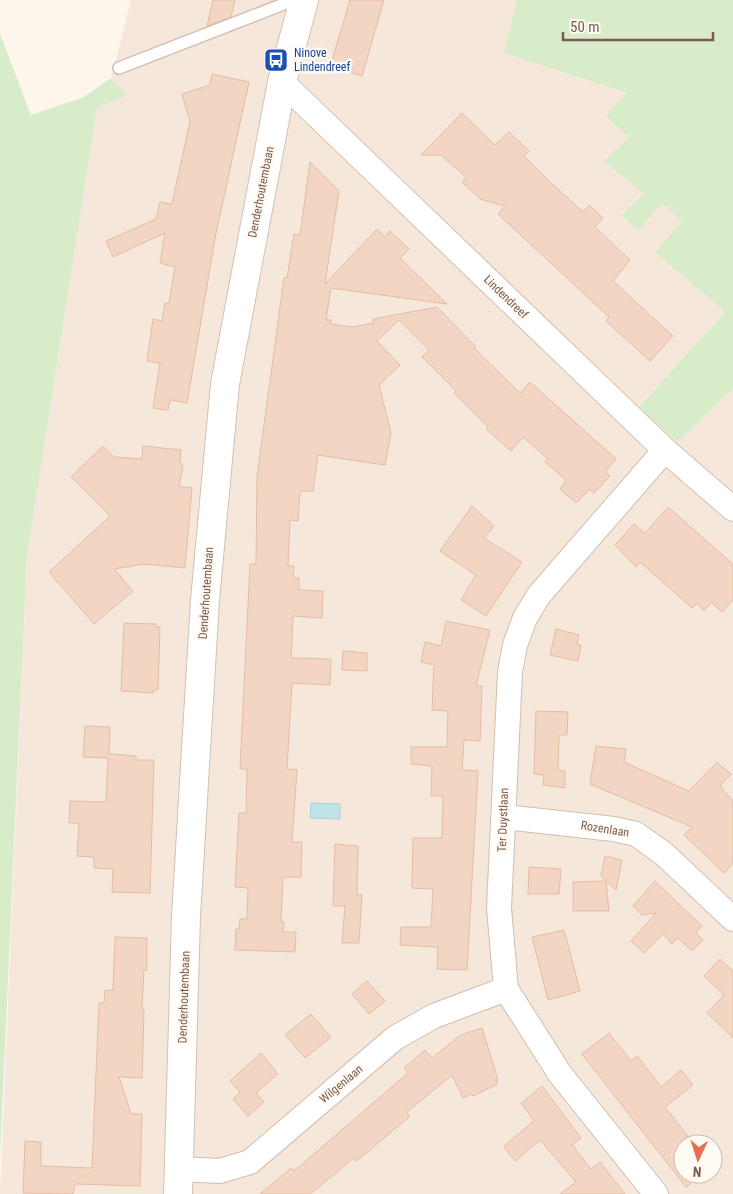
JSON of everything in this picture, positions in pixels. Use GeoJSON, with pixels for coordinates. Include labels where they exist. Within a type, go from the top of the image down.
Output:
{"type":"FeatureCollection","features":[{"type":"Feature","properties":{"kind":"street","name":"Denderhoutembaan"},"geometry":{"type":"LineString","coordinates":[[178,1182],[187,896],[205,600],[225,384],[282,82],[304,0]]}},
{"type":"Feature","properties":{"kind":"street","name":"Lindendreef"},"geometry":{"type":"LineString","coordinates":[[282,82],[665,450],[733,509]]}},
{"type":"Feature","properties":{"kind":"street","name":"Ter Duystlaan"},"geometry":{"type":"LineString","coordinates":[[656,1194],[560,1074],[506,989],[499,908],[504,817],[504,756],[510,672],[515,645],[525,618],[539,595],[665,450]]}},
{"type":"Feature","properties":{"kind":"street","name":"Rozenlaan"},"geometry":{"type":"LineString","coordinates":[[504,817],[614,828],[636,834],[664,854],[733,919]]}},
{"type":"Feature","properties":{"kind":"street","name":"Wilgenlaan"},"geometry":{"type":"LineString","coordinates":[[178,1182],[250,1162],[395,1038],[434,1016],[506,989]]}},
{"type":"Feature","properties":{"kind":"lane"},"geometry":{"type":"LineString","coordinates":[[119,68],[294,0]]}},
{"type":"Feature","properties":{"kind":"shaded area"},"geometry":{"type":"Polygon","coordinates":[[[131,0],[517,0],[505,53],[627,93],[629,138],[645,194],[621,215],[662,203],[682,222],[656,252],[725,312],[638,408],[678,442],[733,389],[733,1194],[0,1194],[27,556],[97,108],[128,95],[111,78],[131,0]]]}},
{"type":"Feature","properties":{"kind":"green space"},"geometry":{"type":"Polygon","coordinates":[[[517,0],[733,0],[733,389],[678,442],[638,408],[725,312],[655,252],[682,222],[662,203],[638,231],[621,215],[644,194],[604,161],[629,138],[606,116],[627,93],[504,53],[517,0]]]}},
{"type":"Feature","properties":{"kind":"green space"},"geometry":{"type":"Polygon","coordinates":[[[0,34],[31,115],[84,97],[111,78],[128,95],[97,108],[27,556],[0,1157],[0,34]]]}},
{"type":"Feature","properties":{"kind":"water"},"geometry":{"type":"Polygon","coordinates":[[[311,803],[340,804],[340,819],[310,818],[311,803]]]}},
{"type":"Feature","properties":{"kind":"building"},"geometry":{"type":"Polygon","coordinates":[[[213,0],[235,0],[231,17],[207,26],[213,0]]]}},
{"type":"Feature","properties":{"kind":"building"},"geometry":{"type":"Polygon","coordinates":[[[350,0],[384,0],[362,76],[330,67],[350,0]]]}},
{"type":"Feature","properties":{"kind":"building"},"geometry":{"type":"Polygon","coordinates":[[[212,74],[249,82],[216,233],[187,403],[170,400],[168,410],[153,408],[160,363],[147,361],[153,319],[162,321],[165,303],[169,303],[175,267],[160,263],[165,233],[113,257],[106,241],[156,219],[160,202],[172,204],[190,121],[182,94],[210,85],[212,74]]]}},
{"type":"Feature","properties":{"kind":"building"},"geometry":{"type":"Polygon","coordinates":[[[462,113],[495,145],[509,132],[529,151],[524,156],[549,181],[583,212],[589,205],[603,218],[595,227],[630,260],[613,281],[673,336],[650,361],[606,321],[609,317],[498,214],[505,206],[480,199],[462,182],[467,178],[441,155],[421,155],[462,113]]]}},
{"type":"Feature","properties":{"kind":"building"},"geometry":{"type":"Polygon","coordinates":[[[310,162],[339,191],[325,284],[377,229],[385,237],[390,231],[409,249],[400,258],[447,304],[331,288],[326,320],[331,320],[330,324],[352,327],[374,323],[373,319],[437,307],[476,347],[474,348],[520,393],[530,382],[616,459],[605,472],[610,476],[594,493],[590,489],[576,503],[560,489],[566,480],[545,462],[548,459],[523,437],[511,451],[486,429],[488,427],[454,393],[456,391],[422,357],[429,350],[399,320],[377,341],[400,365],[379,385],[391,433],[385,465],[318,455],[313,491],[300,491],[298,521],[290,520],[288,566],[294,566],[293,578],[299,578],[299,590],[323,591],[322,618],[293,616],[291,658],[331,659],[330,685],[292,683],[287,769],[297,770],[292,842],[302,842],[301,877],[283,877],[281,922],[284,922],[283,932],[296,932],[295,952],[235,950],[236,929],[239,929],[240,919],[247,919],[248,888],[235,887],[239,813],[246,813],[247,769],[240,769],[250,564],[256,564],[257,477],[284,278],[287,278],[294,234],[300,235],[310,162]]]}},
{"type":"Feature","properties":{"kind":"building"},"geometry":{"type":"Polygon","coordinates":[[[103,446],[114,457],[142,459],[143,446],[181,450],[180,462],[183,466],[179,486],[192,488],[185,568],[144,564],[114,569],[133,591],[94,624],[49,572],[110,516],[71,477],[103,446]]]}},
{"type":"Feature","properties":{"kind":"building"},"geometry":{"type":"Polygon","coordinates":[[[472,506],[494,526],[484,538],[522,562],[486,616],[461,600],[476,575],[440,551],[472,506]]]}},
{"type":"Feature","properties":{"kind":"building"},"geometry":{"type":"Polygon","coordinates":[[[668,507],[733,564],[733,600],[722,612],[711,602],[704,611],[697,603],[692,608],[640,562],[636,567],[615,545],[634,524],[645,533],[668,507]]]}},
{"type":"Feature","properties":{"kind":"building"},"geometry":{"type":"Polygon","coordinates":[[[446,621],[490,630],[476,686],[482,686],[480,741],[464,740],[462,770],[478,771],[467,970],[437,969],[438,947],[400,945],[401,927],[431,927],[433,889],[412,888],[413,838],[442,838],[443,796],[431,796],[432,766],[411,764],[411,747],[447,747],[448,711],[432,710],[434,665],[421,662],[425,642],[441,646],[446,621]]]}},
{"type":"Feature","properties":{"kind":"building"},"geometry":{"type":"Polygon","coordinates":[[[124,623],[156,624],[156,627],[160,627],[158,690],[154,690],[153,693],[121,691],[124,623]]]}},
{"type":"Feature","properties":{"kind":"building"},"geometry":{"type":"Polygon","coordinates":[[[556,629],[579,635],[577,644],[581,645],[578,661],[550,655],[556,629]]]}},
{"type":"Feature","properties":{"kind":"building"},"geometry":{"type":"Polygon","coordinates":[[[343,651],[367,653],[367,671],[342,670],[343,651]]]}},
{"type":"Feature","properties":{"kind":"building"},"geometry":{"type":"Polygon","coordinates":[[[536,711],[568,712],[567,735],[559,735],[558,770],[565,771],[565,788],[543,785],[544,775],[534,774],[536,711]]]}},
{"type":"Feature","properties":{"kind":"building"},"geometry":{"type":"Polygon","coordinates":[[[85,726],[110,727],[109,754],[136,756],[136,760],[154,760],[150,893],[112,892],[113,869],[94,868],[94,857],[77,856],[79,823],[69,823],[70,801],[106,802],[108,758],[83,757],[85,726]]]}},
{"type":"Feature","properties":{"kind":"building"},"geometry":{"type":"Polygon","coordinates":[[[596,746],[626,749],[624,762],[689,791],[717,762],[731,774],[720,786],[733,801],[733,863],[724,873],[684,835],[692,827],[590,784],[596,746]]]}},
{"type":"Feature","properties":{"kind":"building"},"geometry":{"type":"Polygon","coordinates":[[[335,844],[358,846],[357,895],[362,895],[359,943],[342,943],[345,906],[333,906],[335,844]]]}},
{"type":"Feature","properties":{"kind":"building"},"geometry":{"type":"Polygon","coordinates":[[[605,856],[622,860],[616,890],[601,876],[605,856]]]}},
{"type":"Feature","properties":{"kind":"building"},"geometry":{"type":"Polygon","coordinates":[[[529,867],[561,869],[559,894],[528,894],[529,867]]]}},
{"type":"Feature","properties":{"kind":"building"},"geometry":{"type":"Polygon","coordinates":[[[606,881],[609,911],[573,911],[573,882],[606,881]]]}},
{"type":"Feature","properties":{"kind":"building"},"geometry":{"type":"Polygon","coordinates":[[[655,881],[702,926],[696,933],[703,940],[692,951],[678,938],[672,944],[663,934],[644,953],[631,941],[656,913],[642,915],[633,906],[655,881]]]}},
{"type":"Feature","properties":{"kind":"building"},"geometry":{"type":"Polygon","coordinates":[[[564,930],[580,991],[548,1000],[532,937],[564,930]]]}},
{"type":"Feature","properties":{"kind":"building"},"geometry":{"type":"Polygon","coordinates":[[[115,937],[147,938],[147,970],[144,970],[142,1008],[144,1011],[142,1078],[119,1077],[131,1114],[142,1114],[140,1186],[75,1184],[73,1194],[23,1193],[25,1141],[41,1142],[41,1166],[92,1168],[99,1003],[104,1003],[105,990],[113,990],[115,937]]]}},
{"type":"Feature","properties":{"kind":"building"},"geometry":{"type":"Polygon","coordinates":[[[720,959],[733,971],[733,1038],[707,1013],[724,995],[704,976],[720,959]]]}},
{"type":"Feature","properties":{"kind":"building"},"geometry":{"type":"Polygon","coordinates":[[[367,981],[385,1001],[369,1014],[352,994],[367,981]]]}},
{"type":"Feature","properties":{"kind":"building"},"geometry":{"type":"Polygon","coordinates":[[[311,1014],[331,1037],[305,1058],[285,1035],[311,1014]]]}},
{"type":"Feature","properties":{"kind":"building"},"geometry":{"type":"Polygon","coordinates":[[[482,1028],[498,1080],[496,1081],[497,1084],[473,1096],[471,1094],[463,1098],[452,1075],[407,1112],[409,1117],[370,1150],[356,1161],[354,1158],[310,1194],[260,1194],[291,1168],[294,1171],[408,1073],[404,1068],[425,1050],[432,1058],[461,1035],[482,1028]]]}},
{"type":"Feature","properties":{"kind":"building"},"geometry":{"type":"Polygon","coordinates":[[[609,1033],[631,1061],[637,1056],[661,1087],[681,1070],[693,1085],[665,1107],[686,1134],[673,1134],[673,1170],[582,1054],[609,1033]]]}},
{"type":"Feature","properties":{"kind":"building"},"geometry":{"type":"Polygon","coordinates":[[[261,1053],[278,1074],[256,1093],[264,1102],[248,1116],[233,1099],[240,1092],[230,1081],[261,1053]]]}},
{"type":"Feature","properties":{"kind":"building"},"geometry":{"type":"Polygon","coordinates":[[[542,1086],[581,1138],[572,1145],[591,1169],[600,1162],[625,1194],[560,1194],[576,1182],[540,1140],[515,1161],[509,1154],[504,1146],[534,1121],[521,1103],[542,1086]]]}},
{"type":"Feature","properties":{"kind":"place","name":"Ninove Lindendreef"},"geometry":{"type":"Point","coordinates":[276,60]}}]}
